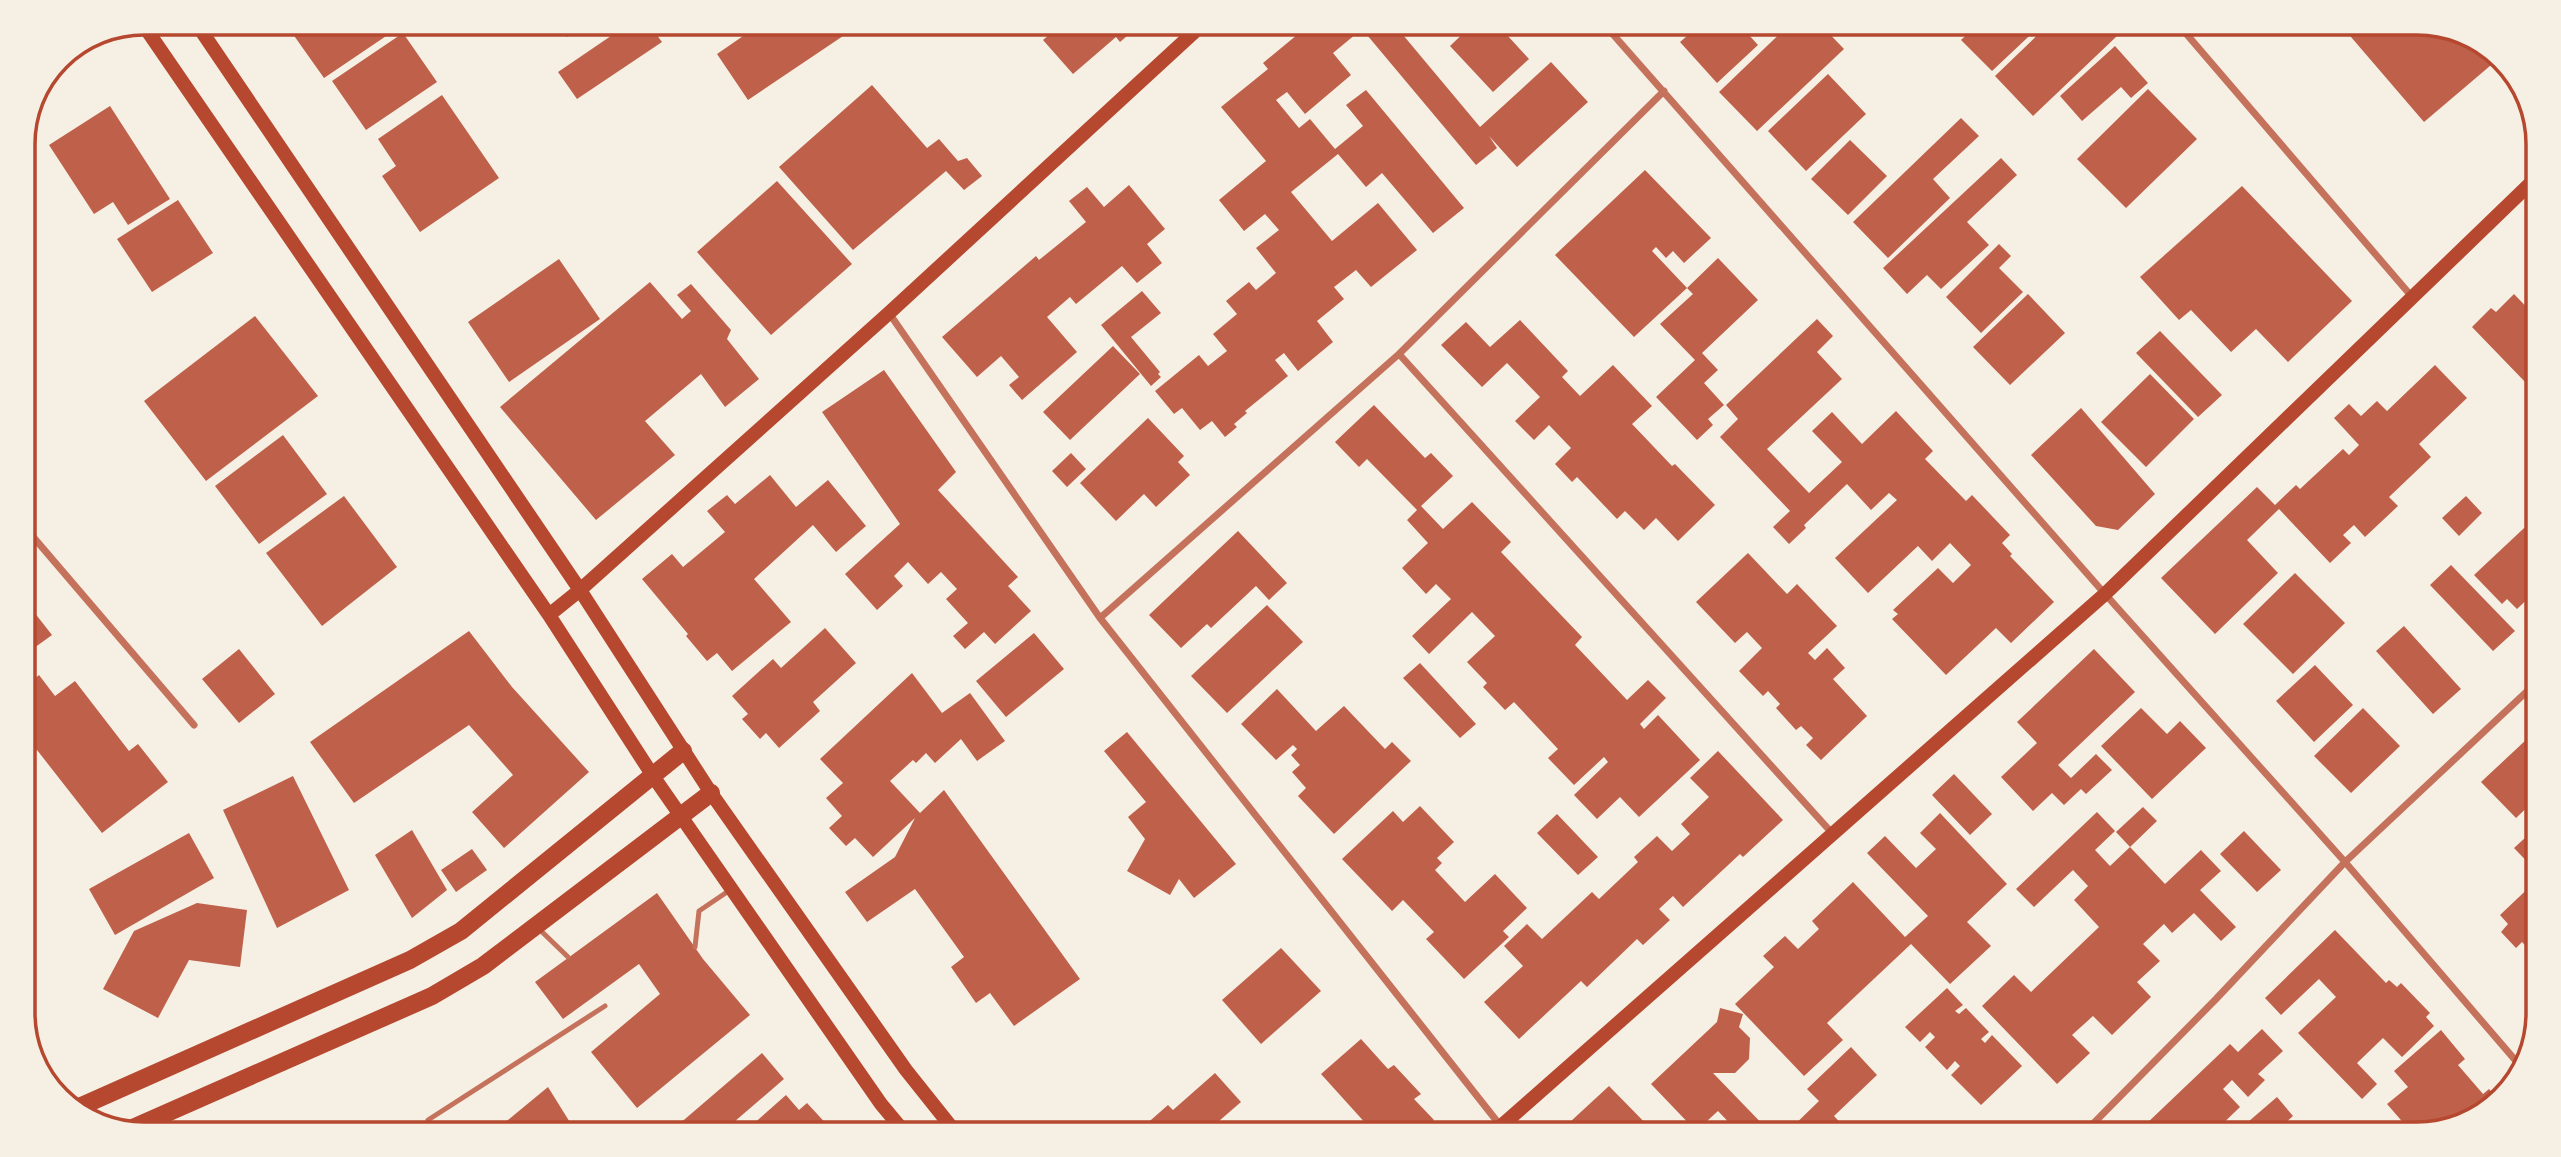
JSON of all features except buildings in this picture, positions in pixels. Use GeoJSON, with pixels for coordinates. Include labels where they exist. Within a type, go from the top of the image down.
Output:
{"type":"FeatureCollection","features":[{"type":"Feature","properties":{"kind":"main road"},"geometry":{"type":"LineString","coordinates":[[150,35],[549,615],[681,817],[896,1122]]}},
{"type":"Feature","properties":{"kind":"main road"},"geometry":{"type":"LineString","coordinates":[[204,35],[580,590],[711,793],[906,1070],[947,1122]]}},
{"type":"Feature","properties":{"kind":"main road"},"geometry":{"type":"LineString","coordinates":[[549,615],[889,313],[1191,35]]}},
{"type":"Feature","properties":{"kind":"main road"},"geometry":{"type":"LineString","coordinates":[[1511,1122],[1832,833],[2105,594],[2526,188]]}},
{"type":"Feature","properties":{"kind":"main road"},"geometry":{"type":"LineString","coordinates":[[84,1105],[410,960],[461,931],[683,751]]}},
{"type":"Feature","properties":{"kind":"main road"},"geometry":{"type":"LineString","coordinates":[[146,1122],[432,996],[482,966],[711,793]]}},
{"type":"Feature","properties":{"kind":"street"},"geometry":{"type":"LineString","coordinates":[[1614,35],[2105,594],[2346,862],[2515,1060]]}},
{"type":"Feature","properties":{"kind":"street"},"geometry":{"type":"LineString","coordinates":[[2187,35],[2413,298]]}},
{"type":"Feature","properties":{"kind":"street"},"geometry":{"type":"LineString","coordinates":[[1100,618],[1399,354],[1664,91]]}},
{"type":"Feature","properties":{"kind":"street"},"geometry":{"type":"LineString","coordinates":[[889,313],[1100,618],[1492,1122]]}},
{"type":"Feature","properties":{"kind":"street"},"geometry":{"type":"LineString","coordinates":[[1399,354],[1832,833]]}},
{"type":"Feature","properties":{"kind":"street"},"geometry":{"type":"LineString","coordinates":[[35,539],[194,725]]}},
{"type":"Feature","properties":{"kind":"street"},"geometry":{"type":"LineString","coordinates":[[2095,1122],[2346,862],[2526,692]]}},
{"type":"Feature","properties":{"kind":"lane"},"geometry":{"type":"LineString","coordinates":[[695,947],[699,911],[732,888]]}},
{"type":"Feature","properties":{"kind":"lane"},"geometry":{"type":"LineString","coordinates":[[536,926],[568,957]]}},
{"type":"Feature","properties":{"kind":"lane"},"geometry":{"type":"LineString","coordinates":[[428,1120],[605,1006]]}}]}
